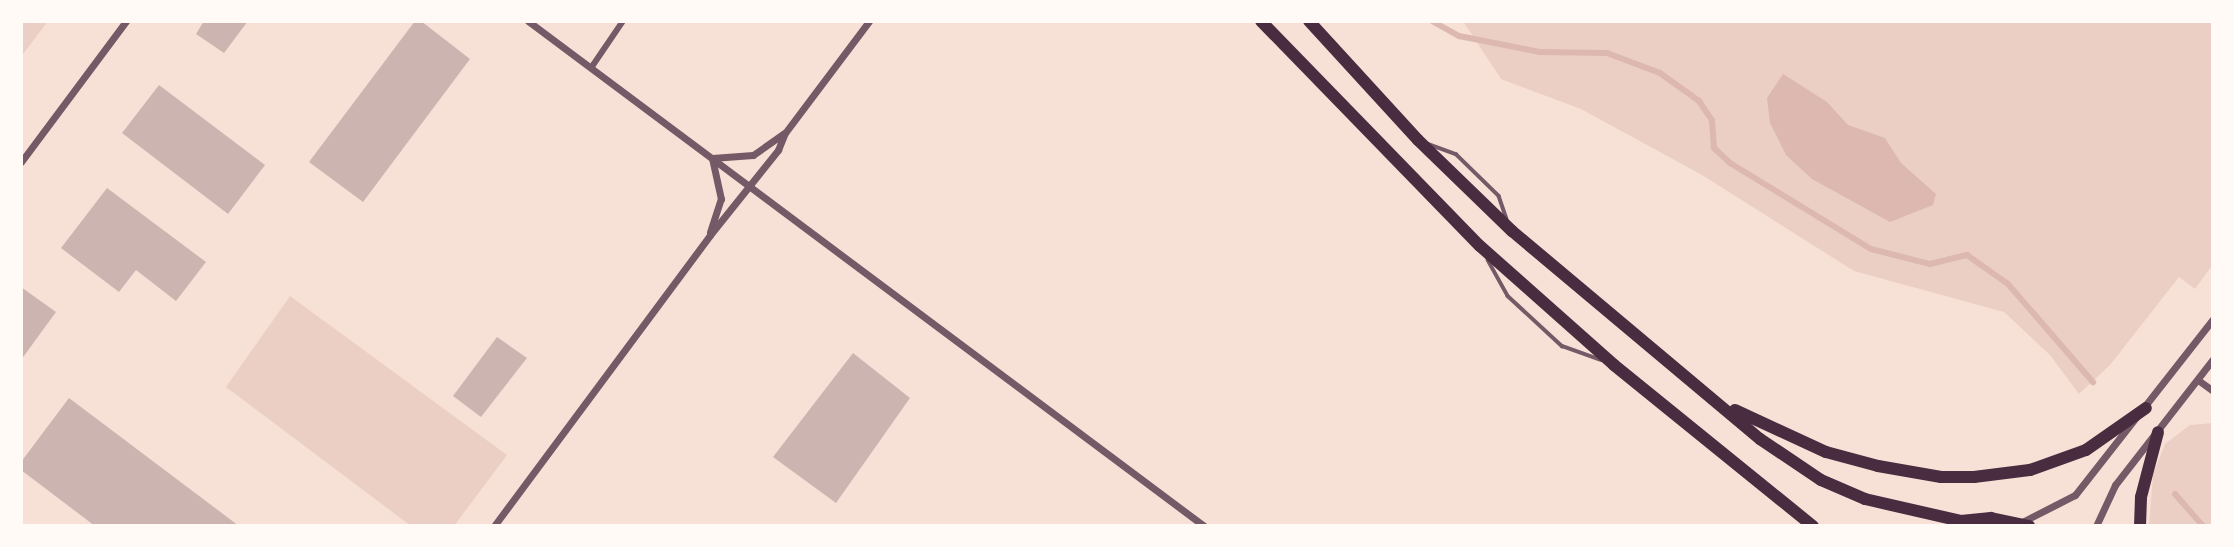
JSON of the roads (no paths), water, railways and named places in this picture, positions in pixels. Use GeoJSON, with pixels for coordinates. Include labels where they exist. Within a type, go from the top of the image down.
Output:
{"type":"FeatureCollection","features":[{"type":"Feature","properties":{"kind":"highway"},"geometry":{"type":"LineString","coordinates":[[1261,21],[1480,246],[1615,365],[1813,526]]}},
{"type":"Feature","properties":{"kind":"highway"},"geometry":{"type":"LineString","coordinates":[[1309,21],[1418,140],[1512,231],[1648,348],[1724,405],[1760,439],[1821,480],[1886,505],[1961,521]]}},
{"type":"Feature","properties":{"kind":"highway"},"geometry":{"type":"LineString","coordinates":[[1724,405],[1826,452],[1941,477],[2030,470],[2086,450],[2146,408]]}},
{"type":"Feature","properties":{"kind":"highway"},"geometry":{"type":"LineString","coordinates":[[2140,526],[2141,496],[2158,432]]}},
{"type":"Feature","properties":{"kind":"highway"},"geometry":{"type":"LineString","coordinates":[[1947,526],[1961,521],[1991,518],[2025,524]]}},
{"type":"Feature","properties":{"kind":"street"},"geometry":{"type":"LineString","coordinates":[[21,162],[126,21]]}},
{"type":"Feature","properties":{"kind":"street"},"geometry":{"type":"LineString","coordinates":[[528,21],[1204,526]]}},
{"type":"Feature","properties":{"kind":"street"},"geometry":{"type":"LineString","coordinates":[[591,68],[623,21]]}},
{"type":"Feature","properties":{"kind":"street"},"geometry":{"type":"LineString","coordinates":[[494,526],[710,235],[778,150],[785,133],[869,21]]}},
{"type":"Feature","properties":{"kind":"street"},"geometry":{"type":"LineString","coordinates":[[712,159],[754,155],[785,133]]}},
{"type":"Feature","properties":{"kind":"street"},"geometry":{"type":"LineString","coordinates":[[710,235],[721,199],[712,159]]}},
{"type":"Feature","properties":{"kind":"street"},"geometry":{"type":"LineString","coordinates":[[2025,524],[2075,495],[2146,408],[2213,319]]}},
{"type":"Feature","properties":{"kind":"street"},"geometry":{"type":"LineString","coordinates":[[2096,526],[2115,485],[2213,359]]}},
{"type":"Feature","properties":{"kind":"street"},"geometry":{"type":"LineString","coordinates":[[2198,380],[2213,391]]}},
{"type":"Feature","properties":{"kind":"lane"},"geometry":{"type":"LineString","coordinates":[[1480,246],[1508,296],[1562,346],[1615,365]]}},
{"type":"Feature","properties":{"kind":"waterway"},"geometry":{"type":"LineString","coordinates":[[1432,21],[1459,36],[1540,52],[1607,53],[1660,73],[1699,101],[1712,120],[1714,148],[1730,163],[1871,249],[1930,264],[1967,255],[2008,284],[2093,382]]}},
{"type":"Feature","properties":{"kind":"waterway"},"geometry":{"type":"LineString","coordinates":[[2175,494],[2203,526]]}}]}
